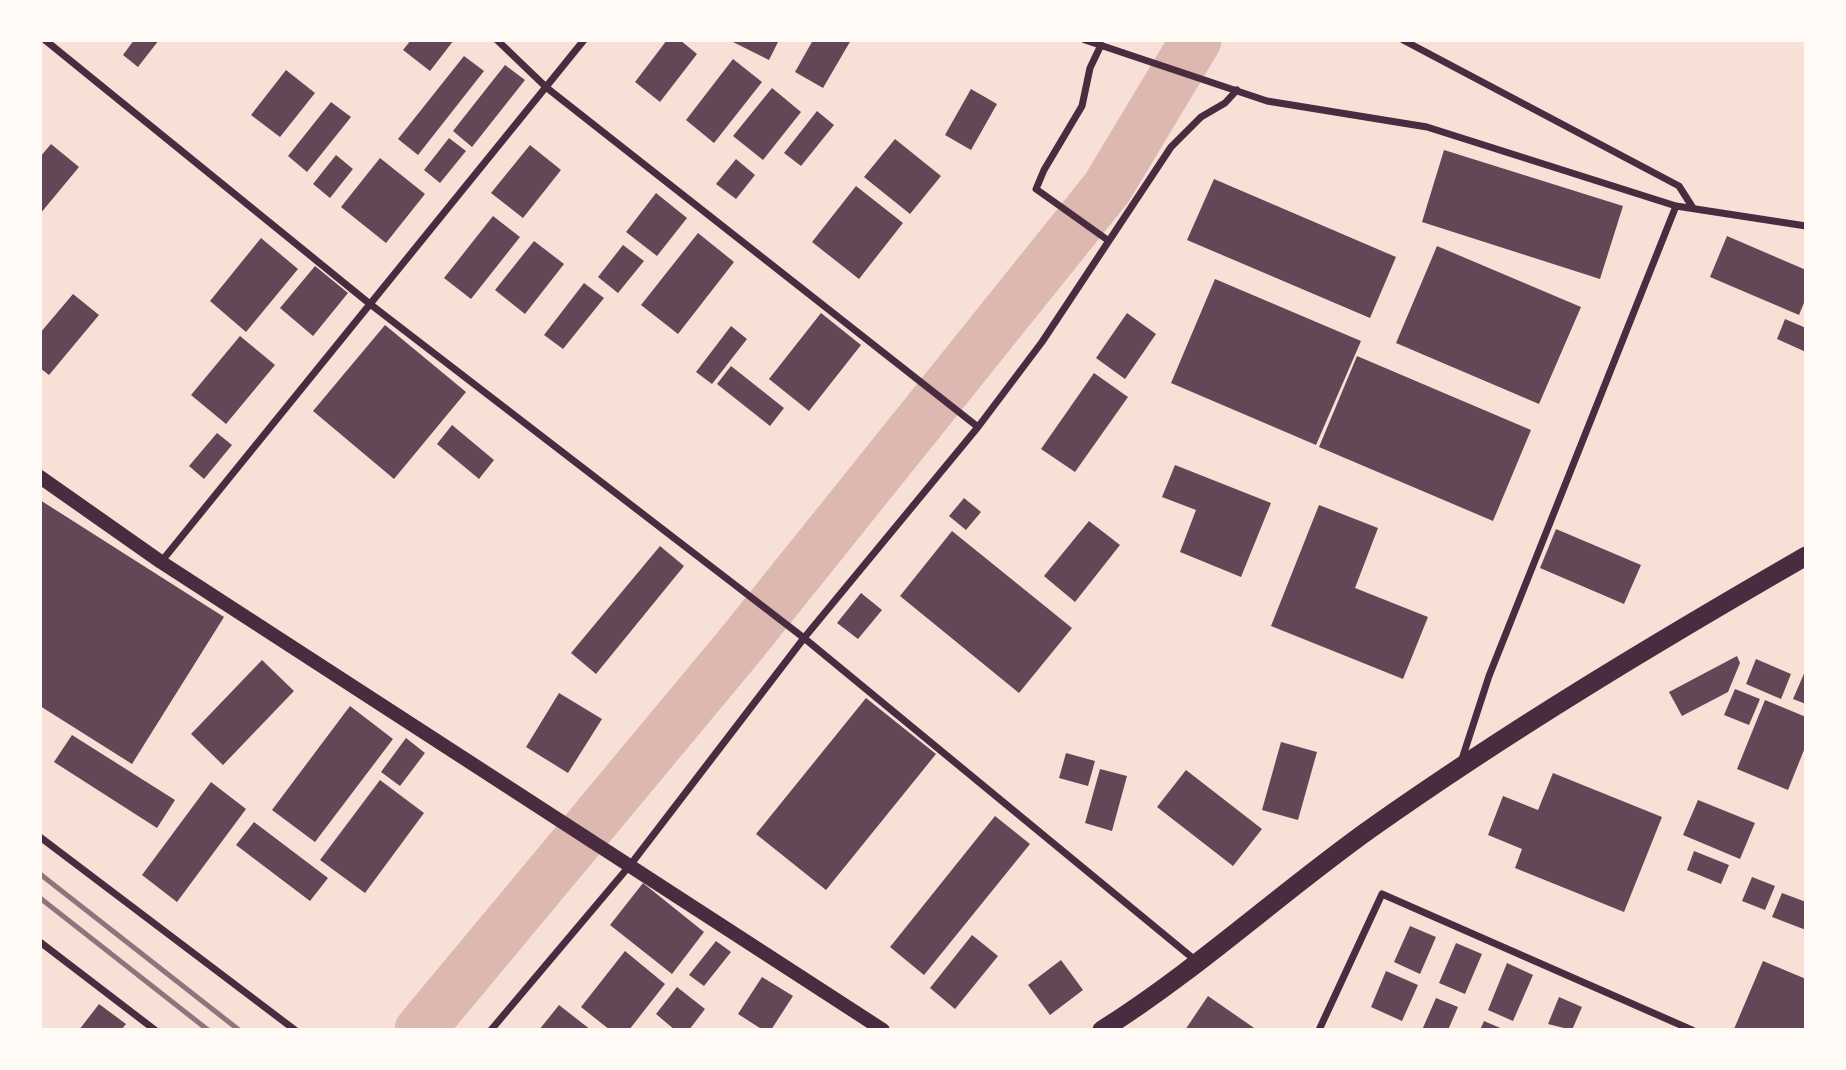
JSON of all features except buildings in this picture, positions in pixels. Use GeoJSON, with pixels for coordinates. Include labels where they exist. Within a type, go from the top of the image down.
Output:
{"type":"FeatureCollection","features":[{"type":"Feature","properties":{"kind":"highway"},"geometry":{"type":"LineString","coordinates":[[1102,1030],[1199,963],[1322,864],[1459,766],[1649,647],[1806,556]]}},
{"type":"Feature","properties":{"kind":"main road"},"geometry":{"type":"LineString","coordinates":[[40,477],[161,562],[616,854],[883,1030]]}},
{"type":"Feature","properties":{"kind":"street"},"geometry":{"type":"LineString","coordinates":[[45,40],[370,304],[804,638],[1199,963]]}},
{"type":"Feature","properties":{"kind":"street"},"geometry":{"type":"LineString","coordinates":[[497,40],[547,88],[978,427]]}},
{"type":"Feature","properties":{"kind":"street"},"geometry":{"type":"LineString","coordinates":[[161,562],[584,40]]}},
{"type":"Feature","properties":{"kind":"street"},"geometry":{"type":"LineString","coordinates":[[1086,40],[1267,101],[1427,127],[1676,206],[1806,226]]}},
{"type":"Feature","properties":{"kind":"street"},"geometry":{"type":"LineString","coordinates":[[1403,40],[1679,186],[1693,208]]}},
{"type":"Feature","properties":{"kind":"street"},"geometry":{"type":"LineString","coordinates":[[1101,45],[1090,68],[1082,106],[1044,170],[1037,189],[1109,242]]}},
{"type":"Feature","properties":{"kind":"street"},"geometry":{"type":"LineString","coordinates":[[491,1030],[631,864],[804,638],[978,427],[1042,342],[1171,147],[1201,117],[1225,103],[1237,90]]}},
{"type":"Feature","properties":{"kind":"street"},"geometry":{"type":"LineString","coordinates":[[1459,766],[1489,676],[1676,206]]}},
{"type":"Feature","properties":{"kind":"street"},"geometry":{"type":"LineString","coordinates":[[40,837],[295,1030]]}},
{"type":"Feature","properties":{"kind":"street"},"geometry":{"type":"LineString","coordinates":[[1319,1030],[1382,894],[1692,1030]]}},
{"type":"Feature","properties":{"kind":"street"},"geometry":{"type":"LineString","coordinates":[[40,942],[155,1030]]}},
{"type":"Feature","properties":{"kind":"waterway"},"geometry":{"type":"LineString","coordinates":[[420,1030],[741,644],[1107,188],[1196,40]]}},
{"type":"Feature","properties":{"kind":"railway"},"geometry":{"type":"LineString","coordinates":[[40,874],[239,1030]]}},
{"type":"Feature","properties":{"kind":"railway"},"geometry":{"type":"LineString","coordinates":[[40,898],[208,1030]]}}]}
